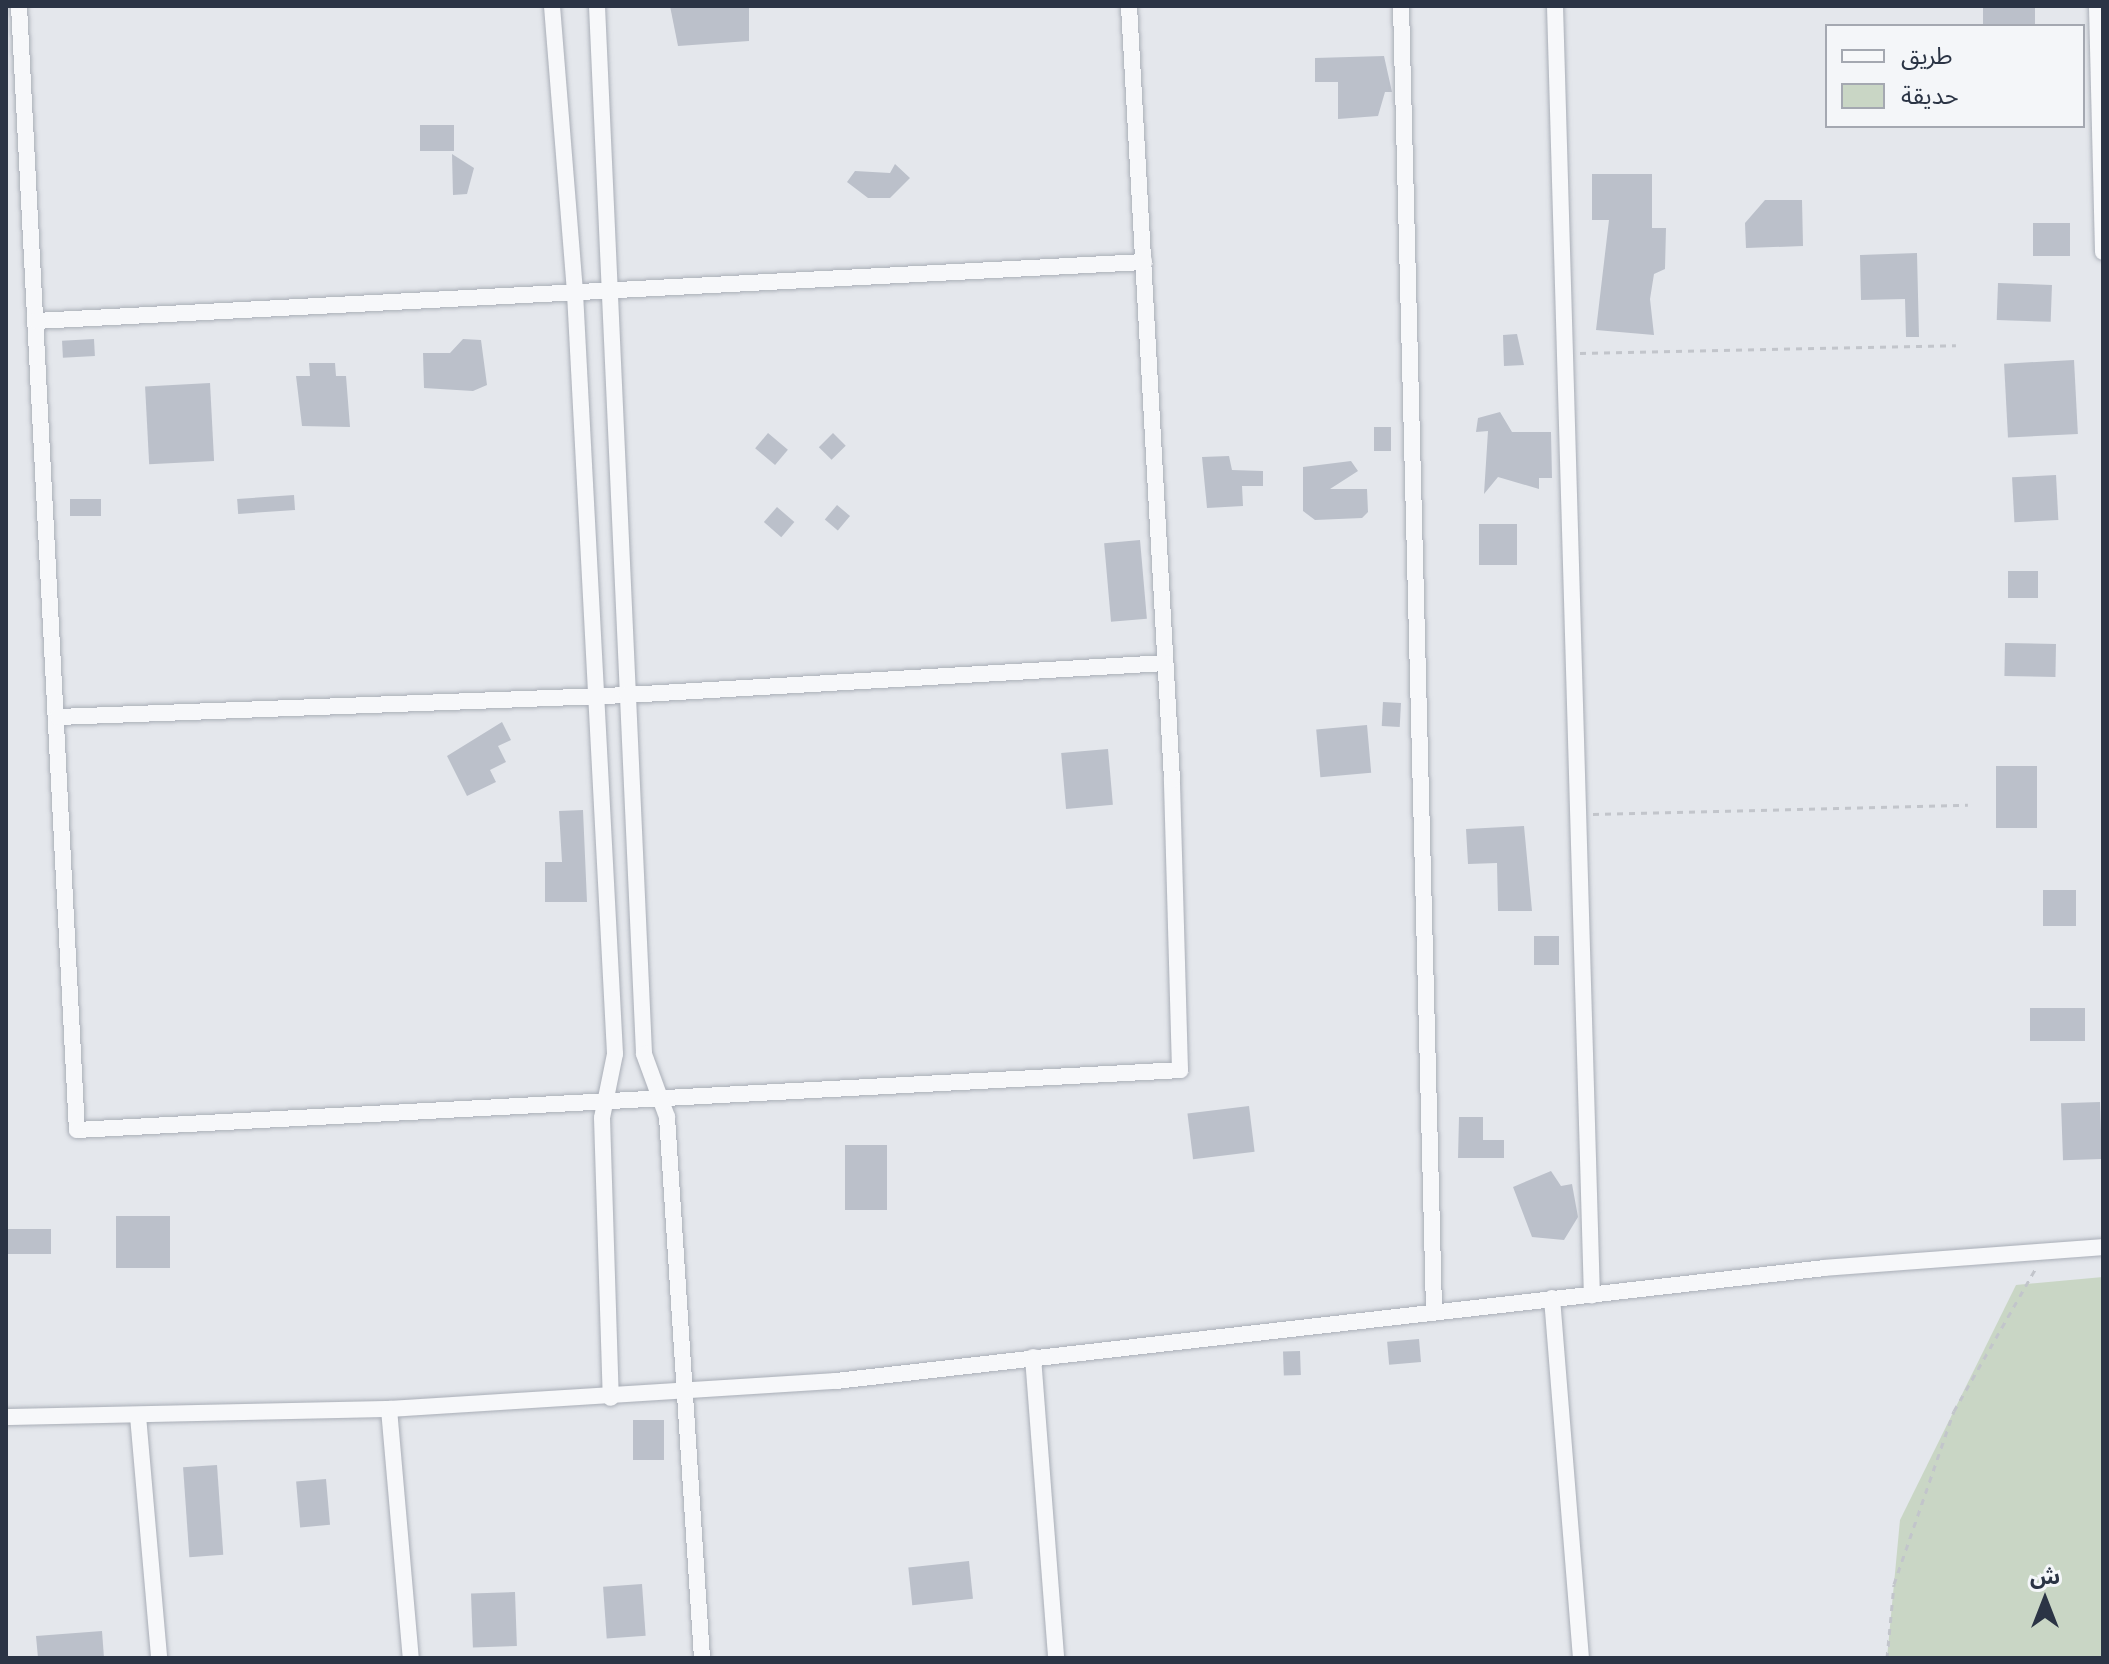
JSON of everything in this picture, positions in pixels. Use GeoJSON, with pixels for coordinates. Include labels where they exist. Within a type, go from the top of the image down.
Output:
{"type":"FeatureCollection","features":[{"type":"Feature","properties":{"kind":"street"},"geometry":{"type":"LineString","coordinates":[[19,6],[77,1130],[1180,1070],[1165,663],[1129,6]]}},
{"type":"Feature","properties":{"kind":"street"},"geometry":{"type":"LineString","coordinates":[[552,6],[575,293],[615,1054],[604,1102],[611,1398]]}},
{"type":"Feature","properties":{"kind":"street"},"geometry":{"type":"LineString","coordinates":[[597,6],[644,1054],[662,1100],[680,1391],[702,1658]]}},
{"type":"Feature","properties":{"kind":"street"},"geometry":{"type":"LineString","coordinates":[[1401,6],[1434,1310]]}},
{"type":"Feature","properties":{"kind":"street"},"geometry":{"type":"LineString","coordinates":[[1555,6],[1592,1295]]}},
{"type":"Feature","properties":{"kind":"street"},"geometry":{"type":"LineString","coordinates":[[2097,6],[2103,252]]}},
{"type":"Feature","properties":{"kind":"street"},"geometry":{"type":"LineString","coordinates":[[36,321],[1144,262]]}},
{"type":"Feature","properties":{"kind":"street"},"geometry":{"type":"LineString","coordinates":[[58,717],[595,697],[1165,663]]}},
{"type":"Feature","properties":{"kind":"street"},"geometry":{"type":"LineString","coordinates":[[6,1417],[389,1409],[611,1398],[1033,1357],[1552,1298],[2103,1247]]}},
{"type":"Feature","properties":{"kind":"street"},"geometry":{"type":"LineString","coordinates":[[1552,1298],[1581,1658]]}},
{"type":"Feature","properties":{"kind":"street"},"geometry":{"type":"LineString","coordinates":[[1033,1357],[1056,1658]]}},
{"type":"Feature","properties":{"kind":"street"},"geometry":{"type":"LineString","coordinates":[[389,1409],[411,1658]]}},
{"type":"Feature","properties":{"kind":"street"},"geometry":{"type":"LineString","coordinates":[[138,1416],[159,1658]]}},
{"type":"Feature","properties":{"kind":"path"},"geometry":{"type":"LineString","coordinates":[[1565,354],[1956,345]]}},
{"type":"Feature","properties":{"kind":"path"},"geometry":{"type":"LineString","coordinates":[[1577,814],[1968,805]]}},
{"type":"Feature","properties":{"kind":"path"},"geometry":{"type":"LineString","coordinates":[[1887,1658],[1894,1584],[1954,1411],[2046,1251]]}},
{"type":"Feature","properties":{"kind":"green space"},"geometry":{"type":"Polygon","coordinates":[[[2103,1277],[2103,1658],[1887,1658],[1900,1520],[2016,1285],[2103,1277]]]}},
{"type":"Feature","properties":{"kind":"building"},"geometry":{"type":"Polygon","coordinates":[[[670,6],[749,7],[749,41],[678,46],[670,6]]]}},
{"type":"Feature","properties":{"kind":"building"},"geometry":{"type":"Polygon","coordinates":[[[1983,6],[2035,6],[2035,24],[1983,24],[1983,6]]]}},
{"type":"Feature","properties":{"kind":"building"},"geometry":{"type":"Polygon","coordinates":[[[1384,56],[1392,92],[1385,92],[1378,116],[1338,119],[1338,82],[1315,82],[1315,58],[1384,56]]]}},
{"type":"Feature","properties":{"kind":"building"},"geometry":{"type":"Polygon","coordinates":[[[420,125],[454,125],[454,151],[420,151],[420,125]]]}},
{"type":"Feature","properties":{"kind":"building"},"geometry":{"type":"Polygon","coordinates":[[[452,154],[474,168],[467,194],[453,195],[452,154]]]}},
{"type":"Feature","properties":{"kind":"building"},"geometry":{"type":"Polygon","coordinates":[[[895,164],[910,178],[890,198],[868,198],[847,182],[855,171],[890,173],[895,164]]]}},
{"type":"Feature","properties":{"kind":"building"},"geometry":{"type":"Polygon","coordinates":[[[1592,174],[1652,174],[1652,228],[1666,228],[1665,269],[1654,274],[1650,299],[1654,335],[1596,330],[1609,220],[1592,220],[1592,174]]]}},
{"type":"Feature","properties":{"kind":"building"},"geometry":{"type":"Polygon","coordinates":[[[1765,200],[1802,200],[1803,246],[1746,248],[1745,223],[1765,200]]]}},
{"type":"Feature","properties":{"kind":"building"},"geometry":{"type":"Polygon","coordinates":[[[2033,223],[2070,223],[2070,256],[2033,256],[2033,223]]]}},
{"type":"Feature","properties":{"kind":"building"},"geometry":{"type":"Polygon","coordinates":[[[1917,253],[1919,337],[1906,337],[1905,299],[1861,300],[1860,255],[1917,253]]]}},
{"type":"Feature","properties":{"kind":"building"},"geometry":{"type":"Polygon","coordinates":[[[1998,283],[2052,285],[2051,322],[1997,320],[1998,283]]]}},
{"type":"Feature","properties":{"kind":"building"},"geometry":{"type":"Polygon","coordinates":[[[1517,334],[1524,365],[1504,366],[1503,335],[1517,334]]]}},
{"type":"Feature","properties":{"kind":"building"},"geometry":{"type":"Polygon","coordinates":[[[94,339],[95,356],[63,358],[62,341],[94,339]]]}},
{"type":"Feature","properties":{"kind":"building"},"geometry":{"type":"Polygon","coordinates":[[[463,339],[481,340],[487,385],[473,391],[424,388],[423,353],[450,353],[463,339]]]}},
{"type":"Feature","properties":{"kind":"building"},"geometry":{"type":"Polygon","coordinates":[[[2074,360],[2078,434],[2008,438],[2004,364],[2074,360]]]}},
{"type":"Feature","properties":{"kind":"building"},"geometry":{"type":"Polygon","coordinates":[[[309,363],[335,363],[336,376],[346,376],[350,427],[302,426],[296,376],[310,376],[309,363]]]}},
{"type":"Feature","properties":{"kind":"building"},"geometry":{"type":"Polygon","coordinates":[[[210,383],[214,461],[149,464],[145,386],[210,383]]]}},
{"type":"Feature","properties":{"kind":"building"},"geometry":{"type":"Polygon","coordinates":[[[1500,412],[1512,432],[1551,432],[1552,478],[1539,478],[1539,489],[1498,477],[1484,494],[1488,431],[1476,432],[1478,418],[1500,412]]]}},
{"type":"Feature","properties":{"kind":"building"},"geometry":{"type":"Polygon","coordinates":[[[1374,427],[1391,427],[1391,451],[1374,451],[1374,427]]]}},
{"type":"Feature","properties":{"kind":"building"},"geometry":{"type":"Polygon","coordinates":[[[768,433],[788,450],[775,465],[755,448],[768,433]]]}},
{"type":"Feature","properties":{"kind":"building"},"geometry":{"type":"Polygon","coordinates":[[[833,433],[846,446],[832,460],[819,447],[833,433]]]}},
{"type":"Feature","properties":{"kind":"building"},"geometry":{"type":"Polygon","coordinates":[[[1229,456],[1232,470],[1263,471],[1263,486],[1242,486],[1243,506],[1207,508],[1202,457],[1229,456]]]}},
{"type":"Feature","properties":{"kind":"building"},"geometry":{"type":"Polygon","coordinates":[[[1351,461],[1358,471],[1330,489],[1367,489],[1368,512],[1362,518],[1315,520],[1303,511],[1303,467],[1351,461]]]}},
{"type":"Feature","properties":{"kind":"building"},"geometry":{"type":"Polygon","coordinates":[[[2056,475],[2058,520],[2014,522],[2012,477],[2056,475]]]}},
{"type":"Feature","properties":{"kind":"building"},"geometry":{"type":"Polygon","coordinates":[[[294,495],[295,510],[238,514],[237,499],[294,495]]]}},
{"type":"Feature","properties":{"kind":"building"},"geometry":{"type":"Polygon","coordinates":[[[70,499],[101,499],[101,516],[70,516],[70,499]]]}},
{"type":"Feature","properties":{"kind":"building"},"geometry":{"type":"Polygon","coordinates":[[[837,505],[850,516],[838,530],[825,520],[837,505]]]}},
{"type":"Feature","properties":{"kind":"building"},"geometry":{"type":"Polygon","coordinates":[[[777,507],[794,522],[781,537],[764,522],[777,507]]]}},
{"type":"Feature","properties":{"kind":"building"},"geometry":{"type":"Polygon","coordinates":[[[1479,524],[1517,524],[1517,565],[1479,565],[1479,524]]]}},
{"type":"Feature","properties":{"kind":"building"},"geometry":{"type":"Polygon","coordinates":[[[1140,540],[1147,619],[1111,622],[1104,543],[1140,540]]]}},
{"type":"Feature","properties":{"kind":"building"},"geometry":{"type":"Polygon","coordinates":[[[2008,571],[2038,571],[2038,598],[2008,598],[2008,571]]]}},
{"type":"Feature","properties":{"kind":"building"},"geometry":{"type":"Polygon","coordinates":[[[2005,643],[2056,644],[2055,677],[2004,676],[2005,643]]]}},
{"type":"Feature","properties":{"kind":"building"},"geometry":{"type":"Polygon","coordinates":[[[1383,702],[1401,703],[1400,727],[1382,726],[1383,702]]]}},
{"type":"Feature","properties":{"kind":"building"},"geometry":{"type":"Polygon","coordinates":[[[502,722],[511,740],[498,746],[506,762],[490,770],[496,782],[467,796],[447,756],[502,722]]]}},
{"type":"Feature","properties":{"kind":"building"},"geometry":{"type":"Polygon","coordinates":[[[1367,725],[1371,773],[1320,777],[1316,729],[1367,725]]]}},
{"type":"Feature","properties":{"kind":"building"},"geometry":{"type":"Polygon","coordinates":[[[1108,749],[1113,805],[1066,809],[1061,753],[1108,749]]]}},
{"type":"Feature","properties":{"kind":"building"},"geometry":{"type":"Polygon","coordinates":[[[1996,766],[2037,766],[2037,828],[1996,828],[1996,766]]]}},
{"type":"Feature","properties":{"kind":"building"},"geometry":{"type":"Polygon","coordinates":[[[583,810],[587,902],[545,902],[545,862],[562,862],[559,811],[583,810]]]}},
{"type":"Feature","properties":{"kind":"building"},"geometry":{"type":"Polygon","coordinates":[[[1524,826],[1532,911],[1498,911],[1497,863],[1468,864],[1466,829],[1524,826]]]}},
{"type":"Feature","properties":{"kind":"building"},"geometry":{"type":"Polygon","coordinates":[[[2043,890],[2076,890],[2076,926],[2043,926],[2043,890]]]}},
{"type":"Feature","properties":{"kind":"building"},"geometry":{"type":"Polygon","coordinates":[[[1534,936],[1559,936],[1559,965],[1534,965],[1534,936]]]}},
{"type":"Feature","properties":{"kind":"building"},"geometry":{"type":"Polygon","coordinates":[[[2030,1008],[2085,1008],[2085,1041],[2030,1041],[2030,1008]]]}},
{"type":"Feature","properties":{"kind":"building"},"geometry":{"type":"Polygon","coordinates":[[[2100,1102],[2102,1159],[2063,1160],[2061,1103],[2100,1102]]]}},
{"type":"Feature","properties":{"kind":"building"},"geometry":{"type":"Polygon","coordinates":[[[1249,1106],[1255,1152],[1193,1159],[1187,1114],[1249,1106]]]}},
{"type":"Feature","properties":{"kind":"building"},"geometry":{"type":"Polygon","coordinates":[[[1459,1117],[1483,1117],[1483,1140],[1504,1140],[1504,1158],[1458,1158],[1459,1117]]]}},
{"type":"Feature","properties":{"kind":"building"},"geometry":{"type":"Polygon","coordinates":[[[845,1145],[887,1145],[887,1210],[845,1210],[845,1145]]]}},
{"type":"Feature","properties":{"kind":"building"},"geometry":{"type":"Polygon","coordinates":[[[1551,1171],[1561,1186],[1572,1184],[1578,1217],[1564,1240],[1532,1237],[1513,1187],[1551,1171]]]}},
{"type":"Feature","properties":{"kind":"building"},"geometry":{"type":"Polygon","coordinates":[[[116,1216],[170,1216],[170,1268],[116,1268],[116,1216]]]}},
{"type":"Feature","properties":{"kind":"building"},"geometry":{"type":"Polygon","coordinates":[[[6,1229],[51,1229],[51,1254],[6,1254],[6,1229]]]}},
{"type":"Feature","properties":{"kind":"building"},"geometry":{"type":"Polygon","coordinates":[[[1419,1339],[1421,1362],[1389,1365],[1387,1342],[1419,1339]]]}},
{"type":"Feature","properties":{"kind":"building"},"geometry":{"type":"Polygon","coordinates":[[[1300,1351],[1301,1375],[1284,1376],[1283,1352],[1300,1351]]]}},
{"type":"Feature","properties":{"kind":"building"},"geometry":{"type":"Polygon","coordinates":[[[633,1420],[664,1420],[664,1460],[633,1460],[633,1420]]]}},
{"type":"Feature","properties":{"kind":"building"},"geometry":{"type":"Polygon","coordinates":[[[217,1465],[223,1555],[189,1557],[183,1467],[217,1465]]]}},
{"type":"Feature","properties":{"kind":"building"},"geometry":{"type":"Polygon","coordinates":[[[326,1479],[330,1525],[300,1527],[296,1482],[326,1479]]]}},
{"type":"Feature","properties":{"kind":"building"},"geometry":{"type":"Polygon","coordinates":[[[969,1561],[973,1599],[912,1605],[908,1567],[969,1561]]]}},
{"type":"Feature","properties":{"kind":"building"},"geometry":{"type":"Polygon","coordinates":[[[642,1584],[646,1636],[607,1639],[603,1587],[642,1584]]]}},
{"type":"Feature","properties":{"kind":"building"},"geometry":{"type":"Polygon","coordinates":[[[515,1592],[517,1646],[473,1648],[471,1594],[515,1592]]]}},
{"type":"Feature","properties":{"kind":"building"},"geometry":{"type":"Polygon","coordinates":[[[102,1631],[104,1658],[38,1658],[36,1636],[102,1631]]]}}]}
